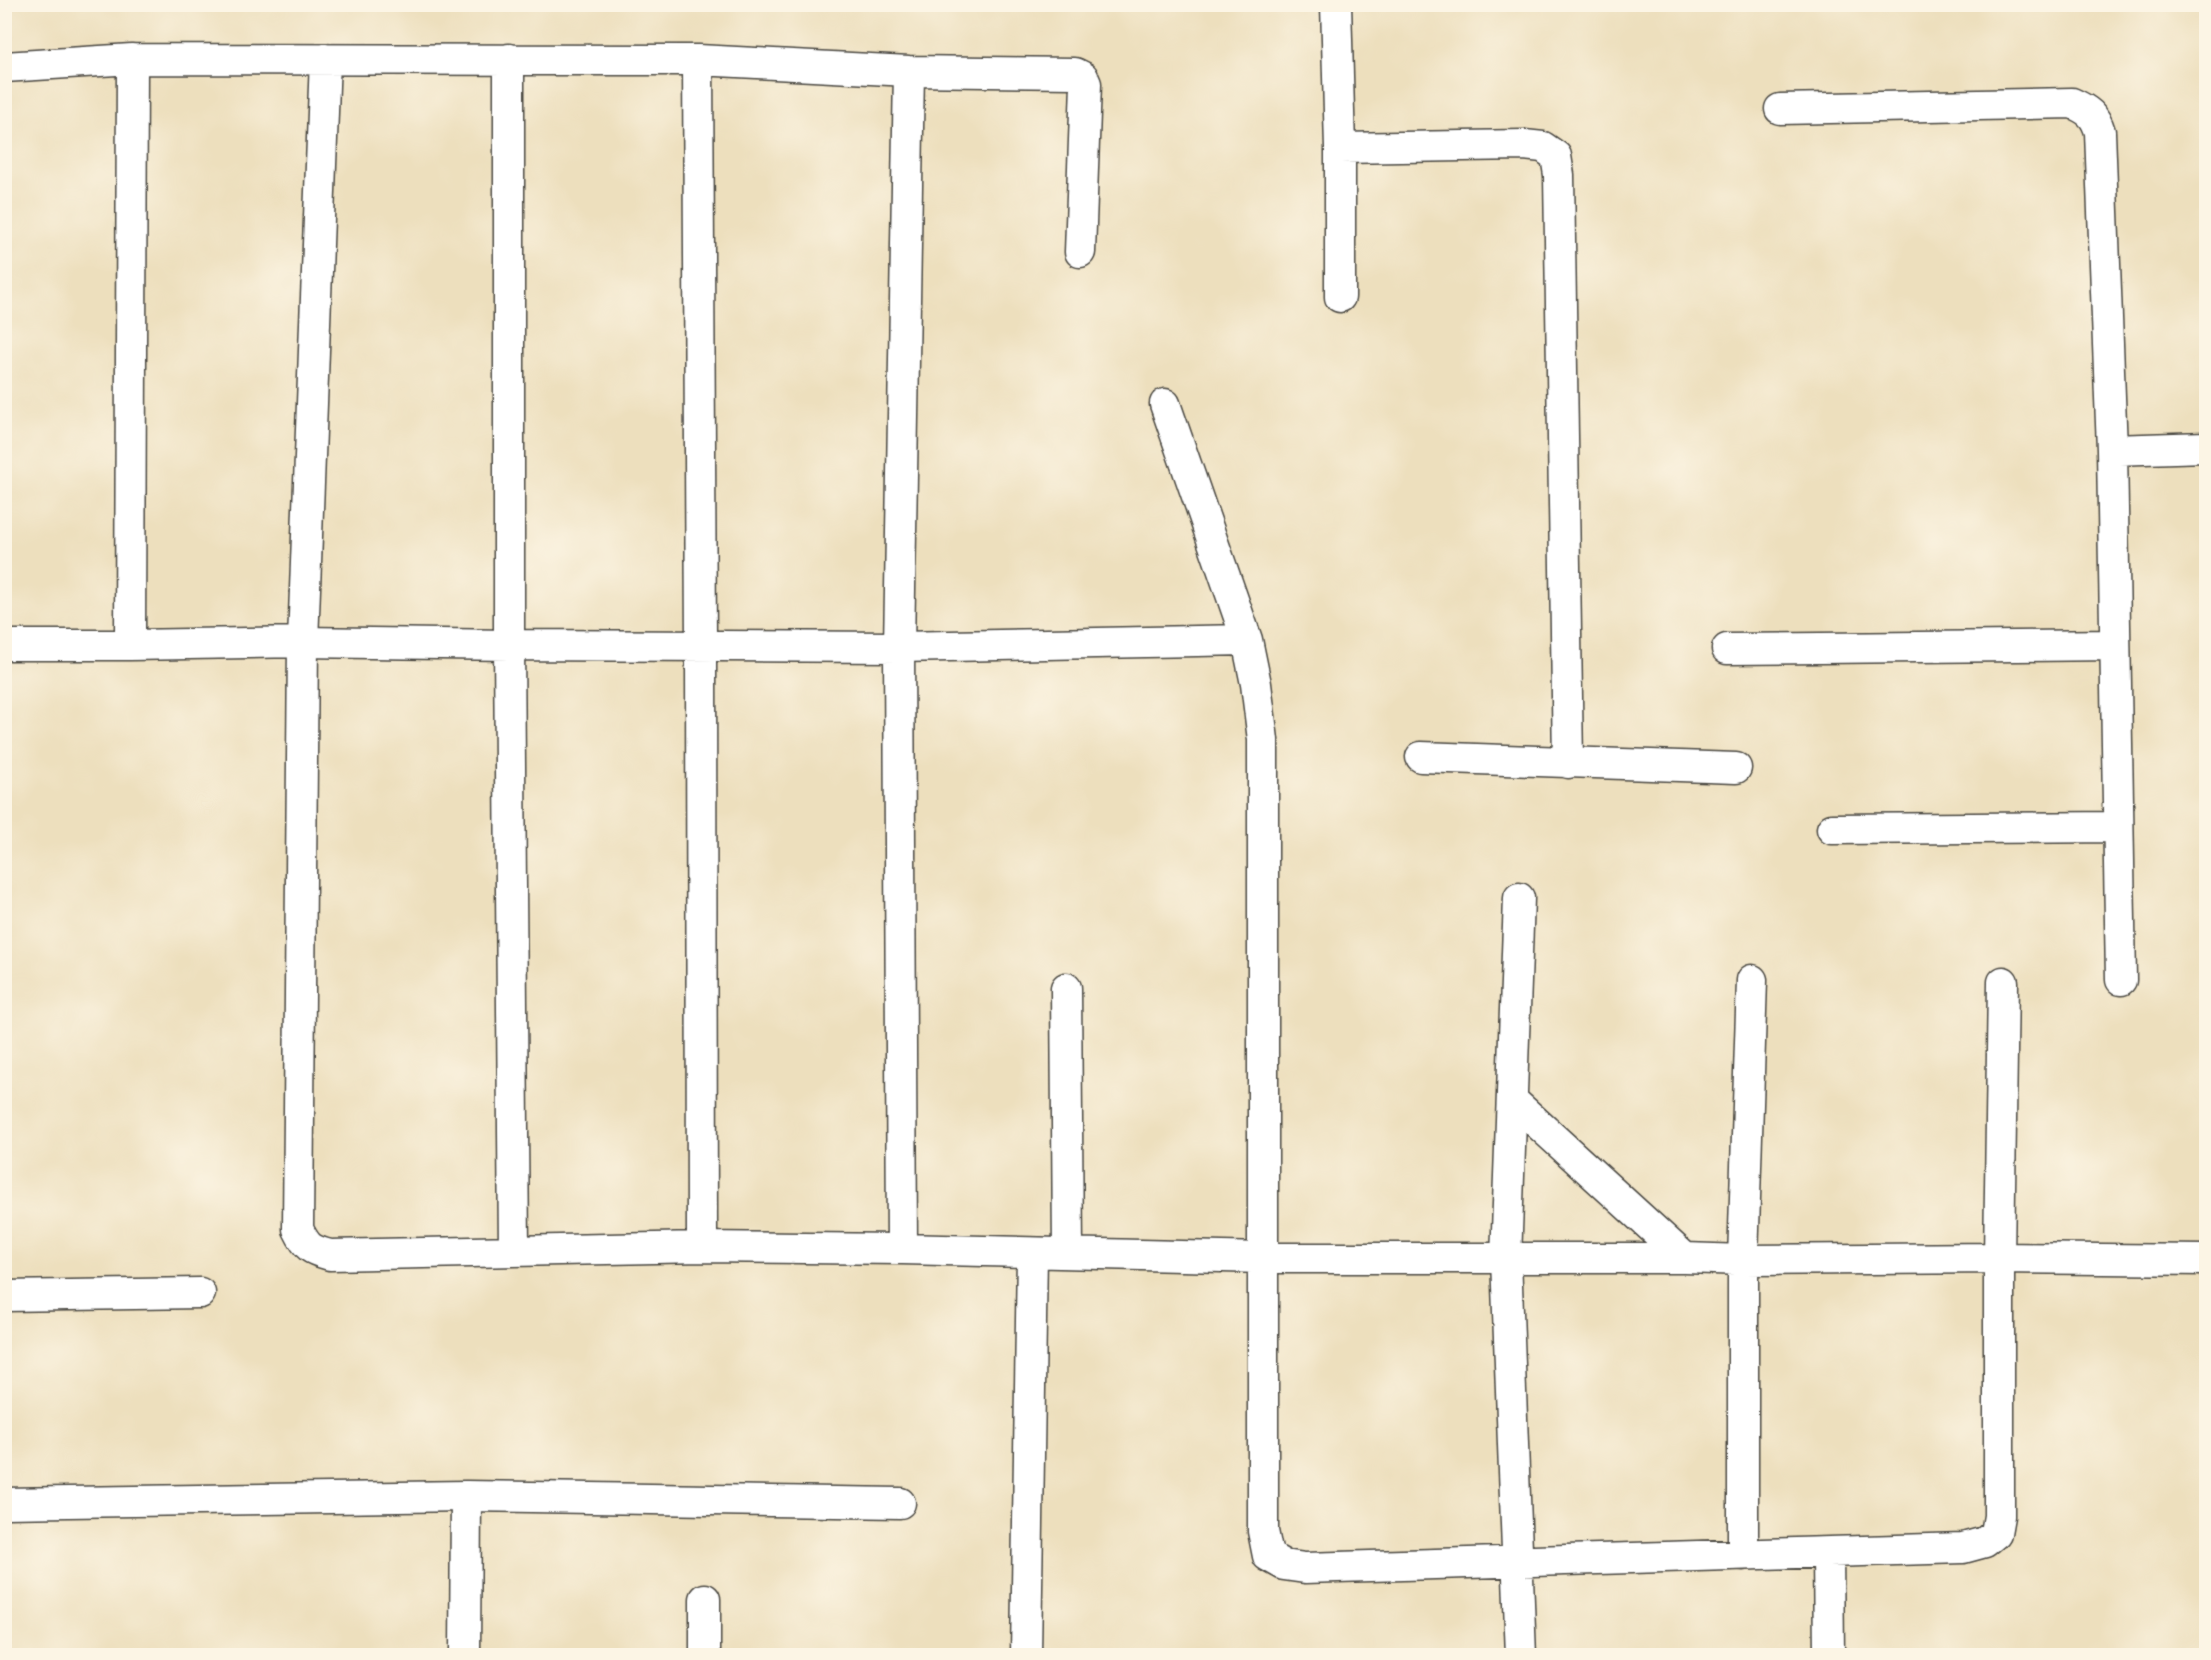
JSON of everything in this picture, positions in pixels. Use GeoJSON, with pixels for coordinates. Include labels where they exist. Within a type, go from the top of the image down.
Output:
{"type":"FeatureCollection","features":[{"type":"Feature","properties":{"kind":"street"},"geometry":{"type":"LineString","coordinates":[[1336,4],[1340,148],[1340,297]]}},
{"type":"Feature","properties":{"kind":"street"},"geometry":{"type":"LineString","coordinates":[[130,645],[132,59]]}},
{"type":"Feature","properties":{"kind":"street"},"geometry":{"type":"LineString","coordinates":[[4,67],[132,59],[698,60],[909,70],[1075,73],[1083,77],[1086,84],[1080,252]]}},
{"type":"Feature","properties":{"kind":"street"},"geometry":{"type":"LineString","coordinates":[[325,59],[303,642],[298,1230],[305,1244],[315,1251],[330,1255],[702,1247],[902,1249],[1263,1258],[2206,1260]]}},
{"type":"Feature","properties":{"kind":"street"},"geometry":{"type":"LineString","coordinates":[[509,59],[509,645],[514,1250]]}},
{"type":"Feature","properties":{"kind":"street"},"geometry":{"type":"LineString","coordinates":[[698,60],[702,1247]]}},
{"type":"Feature","properties":{"kind":"street"},"geometry":{"type":"LineString","coordinates":[[902,1249],[899,647],[909,70]]}},
{"type":"Feature","properties":{"kind":"street"},"geometry":{"type":"LineString","coordinates":[[1780,110],[2072,103],[2088,110],[2096,119],[2100,132],[2112,450],[2121,980]]}},
{"type":"Feature","properties":{"kind":"street"},"geometry":{"type":"LineString","coordinates":[[1340,148],[1524,145],[1543,147],[1556,156],[1559,186],[1569,763]]}},
{"type":"Feature","properties":{"kind":"street"},"geometry":{"type":"LineString","coordinates":[[1165,404],[1247,640],[1256,684],[1263,740],[1263,1531],[1268,1556],[1284,1565],[1305,1568],[1963,1548],[1985,1542],[1996,1533],[1999,1516],[1999,1258],[2003,982]]}},
{"type":"Feature","properties":{"kind":"street"},"geometry":{"type":"LineString","coordinates":[[2112,450],[2206,447]]}},
{"type":"Feature","properties":{"kind":"street"},"geometry":{"type":"LineString","coordinates":[[4,645],[303,642],[899,647],[1247,640]]}},
{"type":"Feature","properties":{"kind":"street"},"geometry":{"type":"LineString","coordinates":[[1727,649],[2115,645]]}},
{"type":"Feature","properties":{"kind":"street"},"geometry":{"type":"LineString","coordinates":[[1421,757],[1736,768]]}},
{"type":"Feature","properties":{"kind":"street"},"geometry":{"type":"LineString","coordinates":[[1832,829],[2118,827]]}},
{"type":"Feature","properties":{"kind":"street"},"geometry":{"type":"LineString","coordinates":[[1519,898],[1506,1259],[1521,1656]]}},
{"type":"Feature","properties":{"kind":"street"},"geometry":{"type":"LineString","coordinates":[[1743,1554],[1743,1260],[1752,980]]}},
{"type":"Feature","properties":{"kind":"street"},"geometry":{"type":"LineString","coordinates":[[1066,988],[1068,1253]]}},
{"type":"Feature","properties":{"kind":"street"},"geometry":{"type":"LineString","coordinates":[[1512,1100],[1685,1258]]}},
{"type":"Feature","properties":{"kind":"street"},"geometry":{"type":"LineString","coordinates":[[1026,1656],[1032,1253]]}},
{"type":"Feature","properties":{"kind":"street"},"geometry":{"type":"LineString","coordinates":[[4,1296],[200,1293]]}},
{"type":"Feature","properties":{"kind":"street"},"geometry":{"type":"LineString","coordinates":[[465,1656],[466,1496]]}},
{"type":"Feature","properties":{"kind":"street"},"geometry":{"type":"LineString","coordinates":[[4,1503],[466,1496],[900,1503]]}},
{"type":"Feature","properties":{"kind":"street"},"geometry":{"type":"LineString","coordinates":[[1828,1553],[1829,1656]]}},
{"type":"Feature","properties":{"kind":"street"},"geometry":{"type":"LineString","coordinates":[[705,1599],[705,1656]]}}]}
